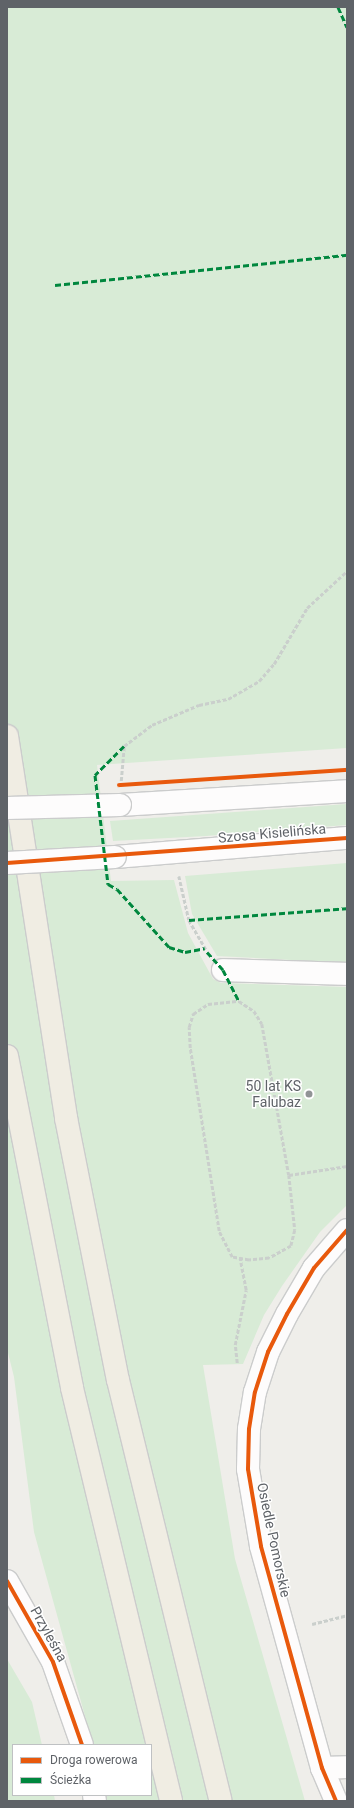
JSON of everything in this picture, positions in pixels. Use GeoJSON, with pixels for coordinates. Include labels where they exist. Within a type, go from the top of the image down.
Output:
{"type":"FeatureCollection","features":[{"type":"Feature","properties":{"kind":"highway"},"geometry":{"type":"LineString","coordinates":[[7,736],[66,1118],[116,1372],[221,1801]]}},
{"type":"Feature","properties":{"kind":"highway"},"geometry":{"type":"LineString","coordinates":[[7,1056],[72,1388],[170,1801]]}},
{"type":"Feature","properties":{"kind":"street"},"geometry":{"type":"LineString","coordinates":[[7,808],[120,792],[347,791]]}},
{"type":"Feature","properties":{"kind":"street","name":"Szosa Kisielińska"},"geometry":{"type":"LineString","coordinates":[[7,863],[115,857],[347,838]]}},
{"type":"Feature","properties":{"kind":"street"},"geometry":{"type":"LineString","coordinates":[[223,970],[347,974]]}},
{"type":"Feature","properties":{"kind":"street","name":"Osiedle Pomorskie"},"geometry":{"type":"LineString","coordinates":[[336,1801],[322,1768],[252,1507],[249,1429],[260,1379],[287,1314],[314,1268],[347,1230]]}},
{"type":"Feature","properties":{"kind":"street","name":"Przyleśna"},"geometry":{"type":"LineString","coordinates":[[7,1581],[53,1662],[82,1744]]}},
{"type":"Feature","properties":{"kind":"street"},"geometry":{"type":"LineString","coordinates":[[322,1768],[347,1767]]}},
{"type":"Feature","properties":{"kind":"path"},"geometry":{"type":"LineString","coordinates":[[120,792],[124,746],[152,726],[199,705],[228,699],[259,680],[274,664],[307,608],[347,571]]}},
{"type":"Feature","properties":{"kind":"path"},"geometry":{"type":"LineString","coordinates":[[120,792],[129,784]]}},
{"type":"Feature","properties":{"kind":"path"},"geometry":{"type":"LineString","coordinates":[[180,878],[189,920],[207,952]]}},
{"type":"Feature","properties":{"kind":"path"},"geometry":{"type":"LineString","coordinates":[[239,1001],[254,1011],[262,1024],[289,1175],[295,1230],[291,1246],[269,1258],[240,1259],[232,1257],[227,1250],[219,1231],[197,1099],[189,1027],[194,1014],[208,1004],[239,1001]]}},
{"type":"Feature","properties":{"kind":"path"},"geometry":{"type":"LineString","coordinates":[[289,1175],[347,1166]]}},
{"type":"Feature","properties":{"kind":"path"},"geometry":{"type":"LineString","coordinates":[[240,1259],[246,1290],[235,1359],[243,1370],[260,1379]]}},
{"type":"Feature","properties":{"kind":"path"},"geometry":{"type":"LineString","coordinates":[[312,1624],[347,1615]]}},
{"type":"Feature","properties":{"kind":"green space"},"geometry":{"type":"Polygon","coordinates":[[[7,7],[347,7],[347,748],[97,765],[111,881],[174,880],[188,933],[213,979],[221,983],[347,987],[347,1205],[320,1232],[282,1286],[264,1315],[243,1364],[203,1365],[235,1559],[305,1801],[106,1801],[105,1796],[152,1796],[152,1744],[93,1744],[34,1532],[14,1377],[7,1349],[7,7]]]}},
{"type":"Feature","properties":{"kind":"green space"},"geometry":{"type":"Polygon","coordinates":[[[347,804],[347,825],[206,836],[113,841],[110,821],[347,804]]]}},
{"type":"Feature","properties":{"kind":"green space"},"geometry":{"type":"Polygon","coordinates":[[[347,863],[347,963],[217,956],[192,914],[185,876],[347,863]]]}},
{"type":"Feature","properties":{"kind":"green space"},"geometry":{"type":"Polygon","coordinates":[[[7,1659],[32,1702],[42,1744],[12,1744],[12,1796],[54,1796],[55,1801],[7,1801],[7,1659]]]}},
{"type":"Feature","properties":{"kind":"marked path"},"geometry":{"type":"LineString","coordinates":[[338,7],[347,27]]}},
{"type":"Feature","properties":{"kind":"marked path"},"geometry":{"type":"LineString","coordinates":[[55,285],[347,255]]}},
{"type":"Feature","properties":{"kind":"marked path"},"geometry":{"type":"LineString","coordinates":[[124,746],[95,775],[108,884],[117,889],[169,947],[185,952],[205,948]]}},
{"type":"Feature","properties":{"kind":"marked path"},"geometry":{"type":"LineString","coordinates":[[189,920],[347,908]]}},
{"type":"Feature","properties":{"kind":"marked path"},"geometry":{"type":"LineString","coordinates":[[207,952],[223,970],[239,1001]]}},
{"type":"Feature","properties":{"kind":"cycle path"},"geometry":{"type":"LineString","coordinates":[[119,785],[347,770]]}},
{"type":"Feature","properties":{"kind":"cycle path"},"geometry":{"type":"LineString","coordinates":[[7,863],[347,838]]}},
{"type":"Feature","properties":{"kind":"cycle path"},"geometry":{"type":"LineString","coordinates":[[336,1801],[322,1768],[261,1546],[248,1469],[249,1429],[255,1392],[268,1352],[287,1314],[314,1268],[347,1230]]}},
{"type":"Feature","properties":{"kind":"cycle path"},"geometry":{"type":"LineString","coordinates":[[7,1581],[53,1662],[82,1744]]}},
{"type":"Feature","properties":{"kind":"place","name":"50 lat KS Falubaz"},"geometry":{"type":"Point","coordinates":[309,1094]}}]}
